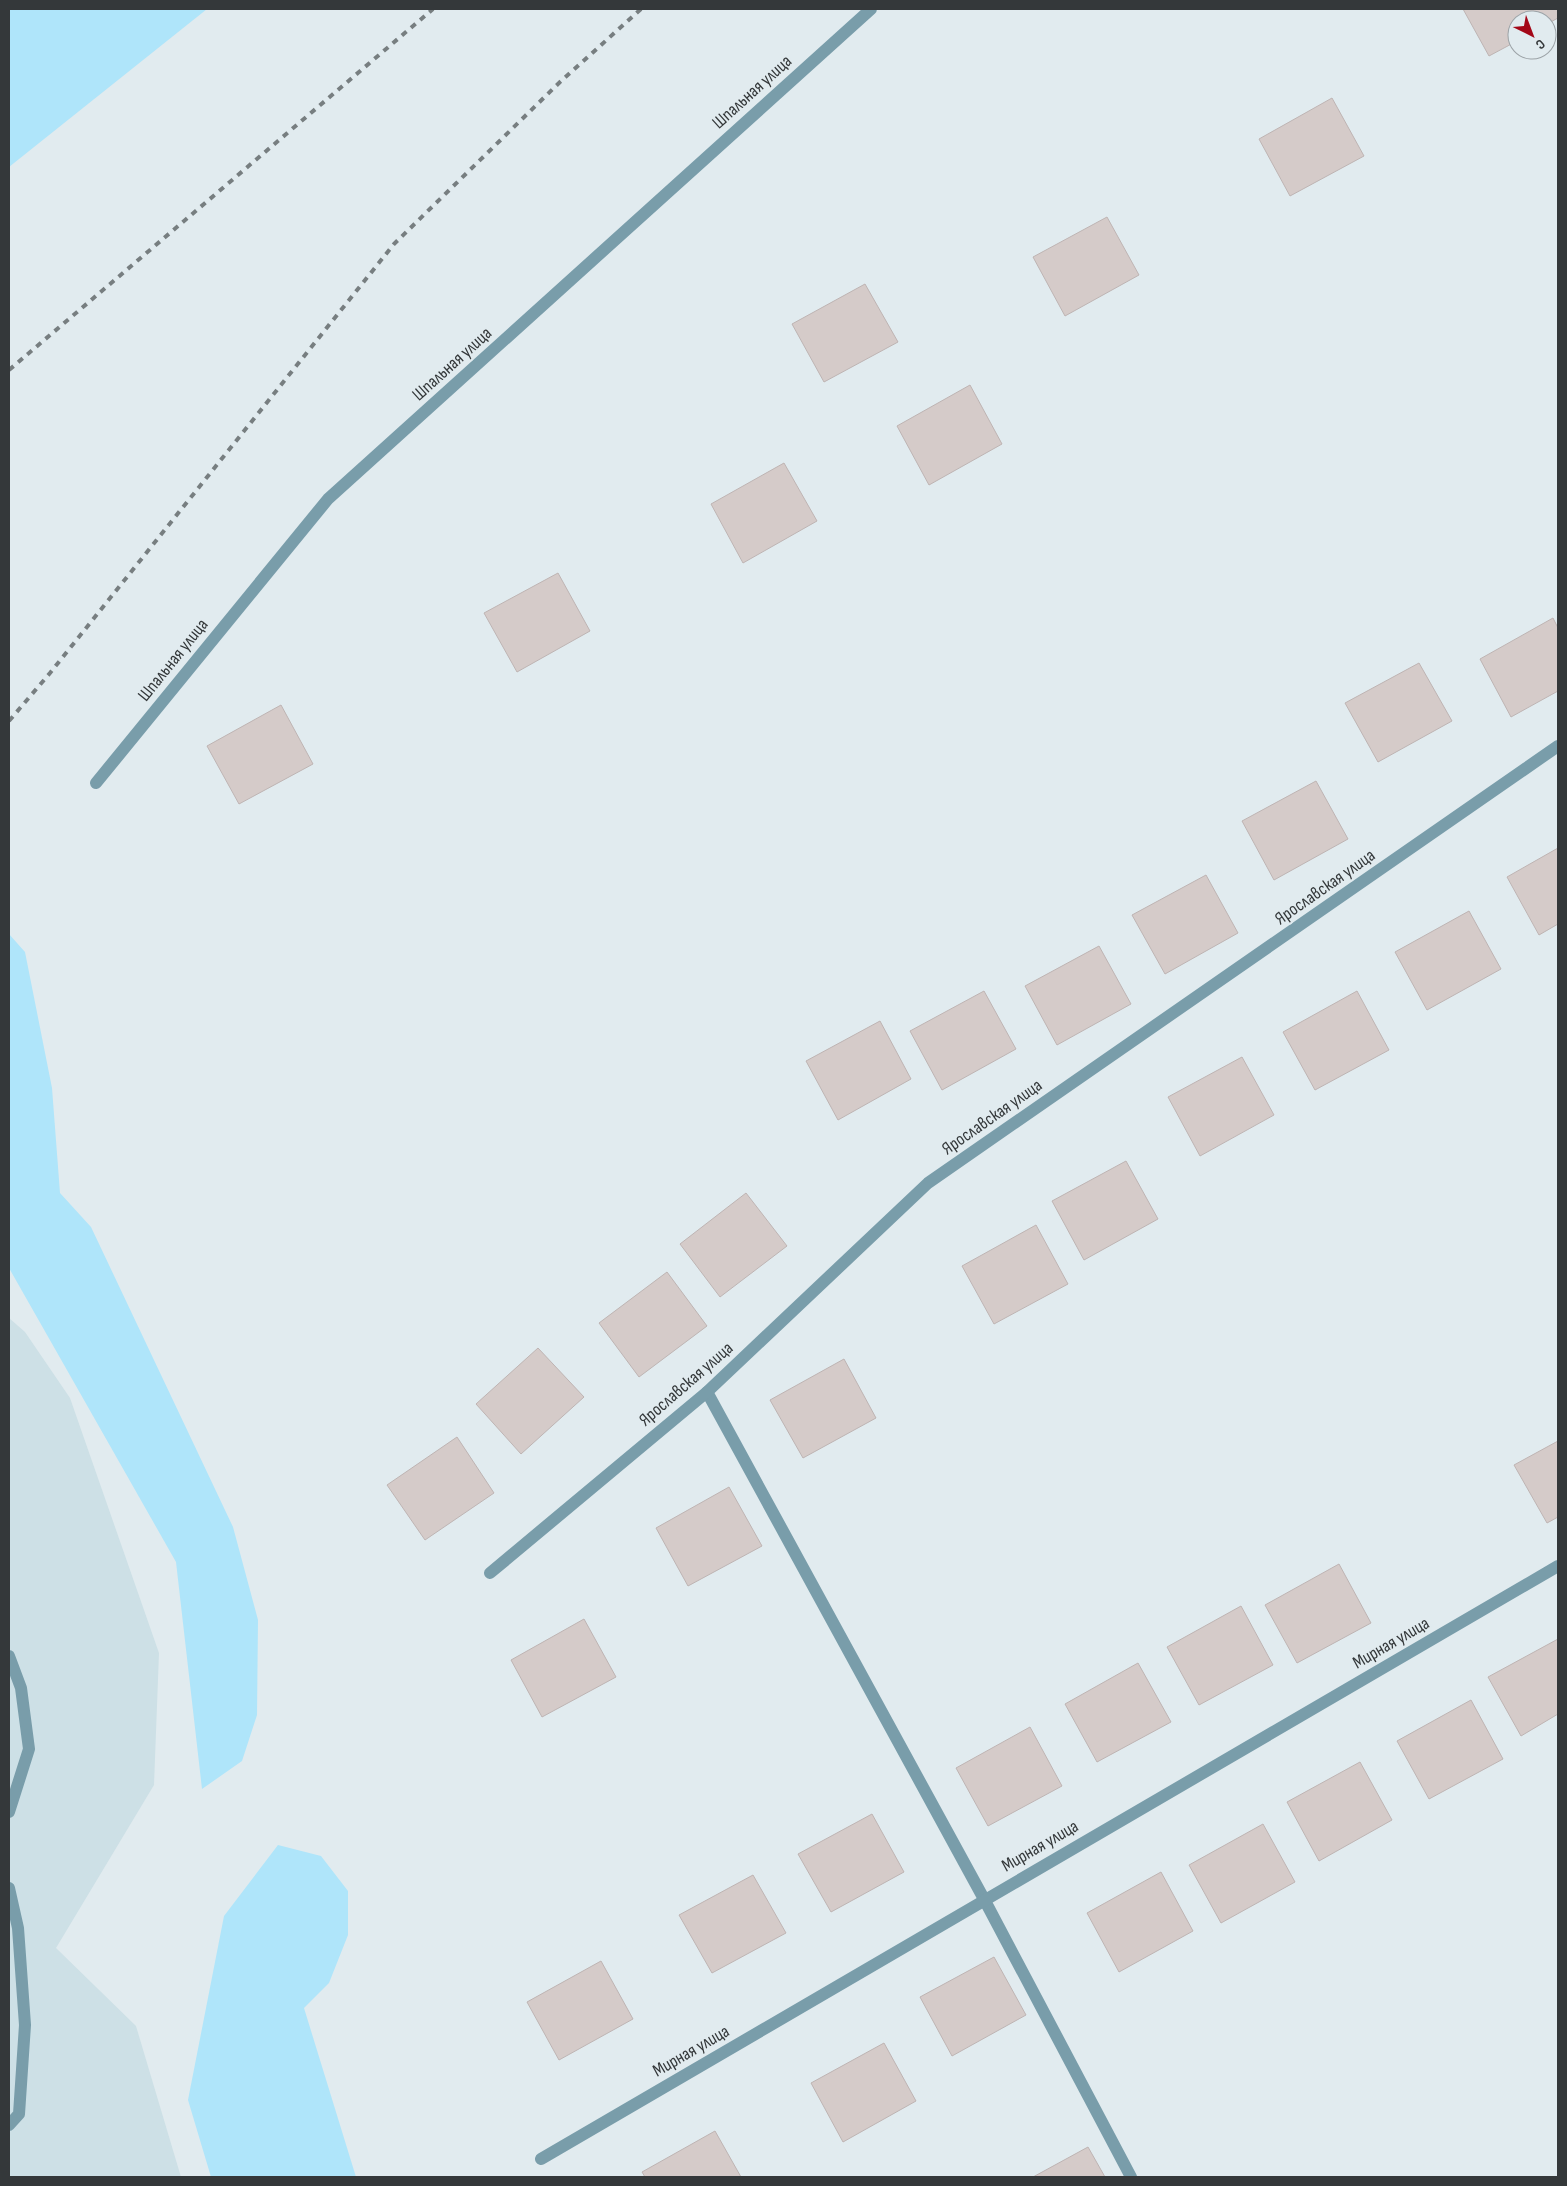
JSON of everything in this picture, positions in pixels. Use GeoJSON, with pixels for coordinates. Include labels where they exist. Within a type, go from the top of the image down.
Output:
{"type":"FeatureCollection","features":[{"type":"Feature","properties":{"kind":"street","name":"Шпальная улица"},"geometry":{"type":"LineString","coordinates":[[96,783],[328,499],[871,9]]}},
{"type":"Feature","properties":{"kind":"street","name":"Ярославская улица"},"geometry":{"type":"LineString","coordinates":[[490,1573],[707,1392],[928,1183],[1558,746]]}},
{"type":"Feature","properties":{"kind":"street"},"geometry":{"type":"LineString","coordinates":[[707,1392],[984,1899],[1131,2177]]}},
{"type":"Feature","properties":{"kind":"street","name":"Мирная улица"},"geometry":{"type":"LineString","coordinates":[[541,2159],[1558,1566]]}},
{"type":"Feature","properties":{"kind":"street"},"geometry":{"type":"LineString","coordinates":[[9,1656],[21,1688],[29,1749],[9,1812]]}},
{"type":"Feature","properties":{"kind":"street"},"geometry":{"type":"LineString","coordinates":[[9,1888],[18,1928],[25,2025],[19,2114],[9,2125]]}},
{"type":"Feature","properties":{"kind":"shaded area"},"geometry":{"type":"Polygon","coordinates":[[[9,9],[207,9],[9,167],[9,9]]]}},
{"type":"Feature","properties":{"kind":"shaded area"},"geometry":{"type":"Polygon","coordinates":[[[9,934],[25,952],[52,1088],[60,1193],[91,1227],[233,1527],[258,1620],[257,1715],[242,1761],[202,1789],[176,1562],[9,1268],[9,934]]]}},
{"type":"Feature","properties":{"kind":"shaded area"},"geometry":{"type":"Polygon","coordinates":[[[9,1318],[25,1332],[70,1398],[159,1653],[154,1785],[56,1948],[136,2026],[181,2177],[9,2177],[9,1318]]]}},
{"type":"Feature","properties":{"kind":"shaded area"},"geometry":{"type":"Polygon","coordinates":[[[278,1845],[321,1856],[348,1891],[348,1935],[329,1983],[304,2008],[356,2177],[211,2177],[188,2100],[224,1916],[278,1845]]]}},
{"type":"Feature","properties":{"kind":"building"},"geometry":{"type":"Polygon","coordinates":[[[1463,9],[1558,9],[1557,19],[1557,10],[1507,10],[1507,46],[1489,56],[1463,9]]]}},
{"type":"Feature","properties":{"kind":"building"},"geometry":{"type":"Polygon","coordinates":[[[1332,98],[1364,156],[1290,196],[1259,139],[1332,98]]]}},
{"type":"Feature","properties":{"kind":"building"},"geometry":{"type":"Polygon","coordinates":[[[1107,217],[1139,275],[1065,316],[1033,257],[1107,217]]]}},
{"type":"Feature","properties":{"kind":"building"},"geometry":{"type":"Polygon","coordinates":[[[865,284],[898,342],[824,382],[792,324],[865,284]]]}},
{"type":"Feature","properties":{"kind":"building"},"geometry":{"type":"Polygon","coordinates":[[[970,385],[1002,444],[929,485],[897,426],[970,385]]]}},
{"type":"Feature","properties":{"kind":"building"},"geometry":{"type":"Polygon","coordinates":[[[784,463],[817,521],[743,563],[711,504],[784,463]]]}},
{"type":"Feature","properties":{"kind":"building"},"geometry":{"type":"Polygon","coordinates":[[[558,573],[590,631],[517,672],[484,613],[558,573]]]}},
{"type":"Feature","properties":{"kind":"building"},"geometry":{"type":"Polygon","coordinates":[[[1553,618],[1558,628],[1558,691],[1511,717],[1480,659],[1553,618]]]}},
{"type":"Feature","properties":{"kind":"building"},"geometry":{"type":"Polygon","coordinates":[[[1419,663],[1452,721],[1378,762],[1345,703],[1419,663]]]}},
{"type":"Feature","properties":{"kind":"building"},"geometry":{"type":"Polygon","coordinates":[[[281,705],[313,764],[239,804],[207,746],[281,705]]]}},
{"type":"Feature","properties":{"kind":"building"},"geometry":{"type":"Polygon","coordinates":[[[1316,781],[1348,839],[1274,880],[1242,821],[1316,781]]]}},
{"type":"Feature","properties":{"kind":"building"},"geometry":{"type":"Polygon","coordinates":[[[1558,848],[1558,924],[1539,935],[1507,877],[1558,848]]]}},
{"type":"Feature","properties":{"kind":"building"},"geometry":{"type":"Polygon","coordinates":[[[1206,875],[1238,933],[1165,974],[1132,915],[1206,875]]]}},
{"type":"Feature","properties":{"kind":"building"},"geometry":{"type":"Polygon","coordinates":[[[1469,911],[1501,969],[1427,1010],[1395,952],[1469,911]]]}},
{"type":"Feature","properties":{"kind":"building"},"geometry":{"type":"Polygon","coordinates":[[[1099,946],[1131,1004],[1057,1045],[1025,986],[1099,946]]]}},
{"type":"Feature","properties":{"kind":"building"},"geometry":{"type":"Polygon","coordinates":[[[984,991],[1016,1049],[942,1090],[910,1031],[984,991]]]}},
{"type":"Feature","properties":{"kind":"building"},"geometry":{"type":"Polygon","coordinates":[[[1357,991],[1389,1050],[1315,1090],[1283,1032],[1357,991]]]}},
{"type":"Feature","properties":{"kind":"building"},"geometry":{"type":"Polygon","coordinates":[[[880,1021],[911,1079],[838,1120],[806,1061],[880,1021]]]}},
{"type":"Feature","properties":{"kind":"building"},"geometry":{"type":"Polygon","coordinates":[[[1242,1057],[1274,1115],[1200,1156],[1168,1097],[1242,1057]]]}},
{"type":"Feature","properties":{"kind":"building"},"geometry":{"type":"Polygon","coordinates":[[[1126,1161],[1158,1219],[1084,1260],[1052,1201],[1126,1161]]]}},
{"type":"Feature","properties":{"kind":"building"},"geometry":{"type":"Polygon","coordinates":[[[746,1193],[787,1246],[720,1297],[680,1244],[746,1193]]]}},
{"type":"Feature","properties":{"kind":"building"},"geometry":{"type":"Polygon","coordinates":[[[1036,1225],[1068,1284],[994,1324],[962,1266],[1036,1225]]]}},
{"type":"Feature","properties":{"kind":"building"},"geometry":{"type":"Polygon","coordinates":[[[667,1272],[707,1326],[639,1377],[599,1323],[667,1272]]]}},
{"type":"Feature","properties":{"kind":"building"},"geometry":{"type":"Polygon","coordinates":[[[538,1348],[584,1397],[521,1454],[476,1404],[538,1348]]]}},
{"type":"Feature","properties":{"kind":"building"},"geometry":{"type":"Polygon","coordinates":[[[844,1359],[876,1418],[803,1458],[770,1400],[844,1359]]]}},
{"type":"Feature","properties":{"kind":"building"},"geometry":{"type":"Polygon","coordinates":[[[457,1437],[494,1493],[425,1540],[387,1485],[457,1437]]]}},
{"type":"Feature","properties":{"kind":"building"},"geometry":{"type":"Polygon","coordinates":[[[1558,1441],[1558,1517],[1547,1523],[1514,1465],[1558,1441]]]}},
{"type":"Feature","properties":{"kind":"building"},"geometry":{"type":"Polygon","coordinates":[[[729,1487],[762,1546],[688,1586],[656,1528],[729,1487]]]}},
{"type":"Feature","properties":{"kind":"building"},"geometry":{"type":"Polygon","coordinates":[[[1339,1564],[1371,1623],[1297,1663],[1265,1605],[1339,1564]]]}},
{"type":"Feature","properties":{"kind":"building"},"geometry":{"type":"Polygon","coordinates":[[[1241,1606],[1273,1665],[1199,1705],[1167,1647],[1241,1606]]]}},
{"type":"Feature","properties":{"kind":"building"},"geometry":{"type":"Polygon","coordinates":[[[584,1619],[616,1677],[542,1717],[511,1660],[584,1619]]]}},
{"type":"Feature","properties":{"kind":"building"},"geometry":{"type":"Polygon","coordinates":[[[1558,1639],[1558,1714],[1521,1736],[1488,1677],[1558,1639]]]}},
{"type":"Feature","properties":{"kind":"building"},"geometry":{"type":"Polygon","coordinates":[[[1138,1663],[1171,1722],[1097,1762],[1065,1704],[1138,1663]]]}},
{"type":"Feature","properties":{"kind":"building"},"geometry":{"type":"Polygon","coordinates":[[[1471,1700],[1503,1759],[1429,1799],[1397,1741],[1471,1700]]]}},
{"type":"Feature","properties":{"kind":"building"},"geometry":{"type":"Polygon","coordinates":[[[1030,1727],[1062,1786],[988,1826],[956,1768],[1030,1727]]]}},
{"type":"Feature","properties":{"kind":"building"},"geometry":{"type":"Polygon","coordinates":[[[1360,1762],[1392,1820],[1319,1861],[1287,1802],[1360,1762]]]}},
{"type":"Feature","properties":{"kind":"building"},"geometry":{"type":"Polygon","coordinates":[[[872,1814],[904,1872],[831,1912],[798,1854],[872,1814]]]}},
{"type":"Feature","properties":{"kind":"building"},"geometry":{"type":"Polygon","coordinates":[[[1263,1824],[1295,1882],[1221,1923],[1189,1865],[1263,1824]]]}},
{"type":"Feature","properties":{"kind":"building"},"geometry":{"type":"Polygon","coordinates":[[[1161,1872],[1193,1931],[1119,1972],[1087,1913],[1161,1872]]]}},
{"type":"Feature","properties":{"kind":"building"},"geometry":{"type":"Polygon","coordinates":[[[753,1875],[786,1933],[712,1973],[679,1915],[753,1875]]]}},
{"type":"Feature","properties":{"kind":"building"},"geometry":{"type":"Polygon","coordinates":[[[994,1957],[1026,2015],[952,2056],[920,1997],[994,1957]]]}},
{"type":"Feature","properties":{"kind":"building"},"geometry":{"type":"Polygon","coordinates":[[[601,1961],[633,2019],[559,2060],[527,2002],[601,1961]]]}},
{"type":"Feature","properties":{"kind":"building"},"geometry":{"type":"Polygon","coordinates":[[[884,2043],[916,2101],[843,2142],[811,2083],[884,2043]]]}},
{"type":"Feature","properties":{"kind":"building"},"geometry":{"type":"Polygon","coordinates":[[[715,2131],[741,2177],[645,2177],[642,2172],[715,2131]]]}},
{"type":"Feature","properties":{"kind":"building"},"geometry":{"type":"Polygon","coordinates":[[[1088,2147],[1105,2177],[1033,2177],[1088,2147]]]}},
{"type":"Feature","properties":{"kind":"railway"},"geometry":{"type":"LineString","coordinates":[[9,370],[433,9]]}},
{"type":"Feature","properties":{"kind":"railway"},"geometry":{"type":"LineString","coordinates":[[9,721],[50,673],[394,244],[560,82],[641,9]]}}]}
